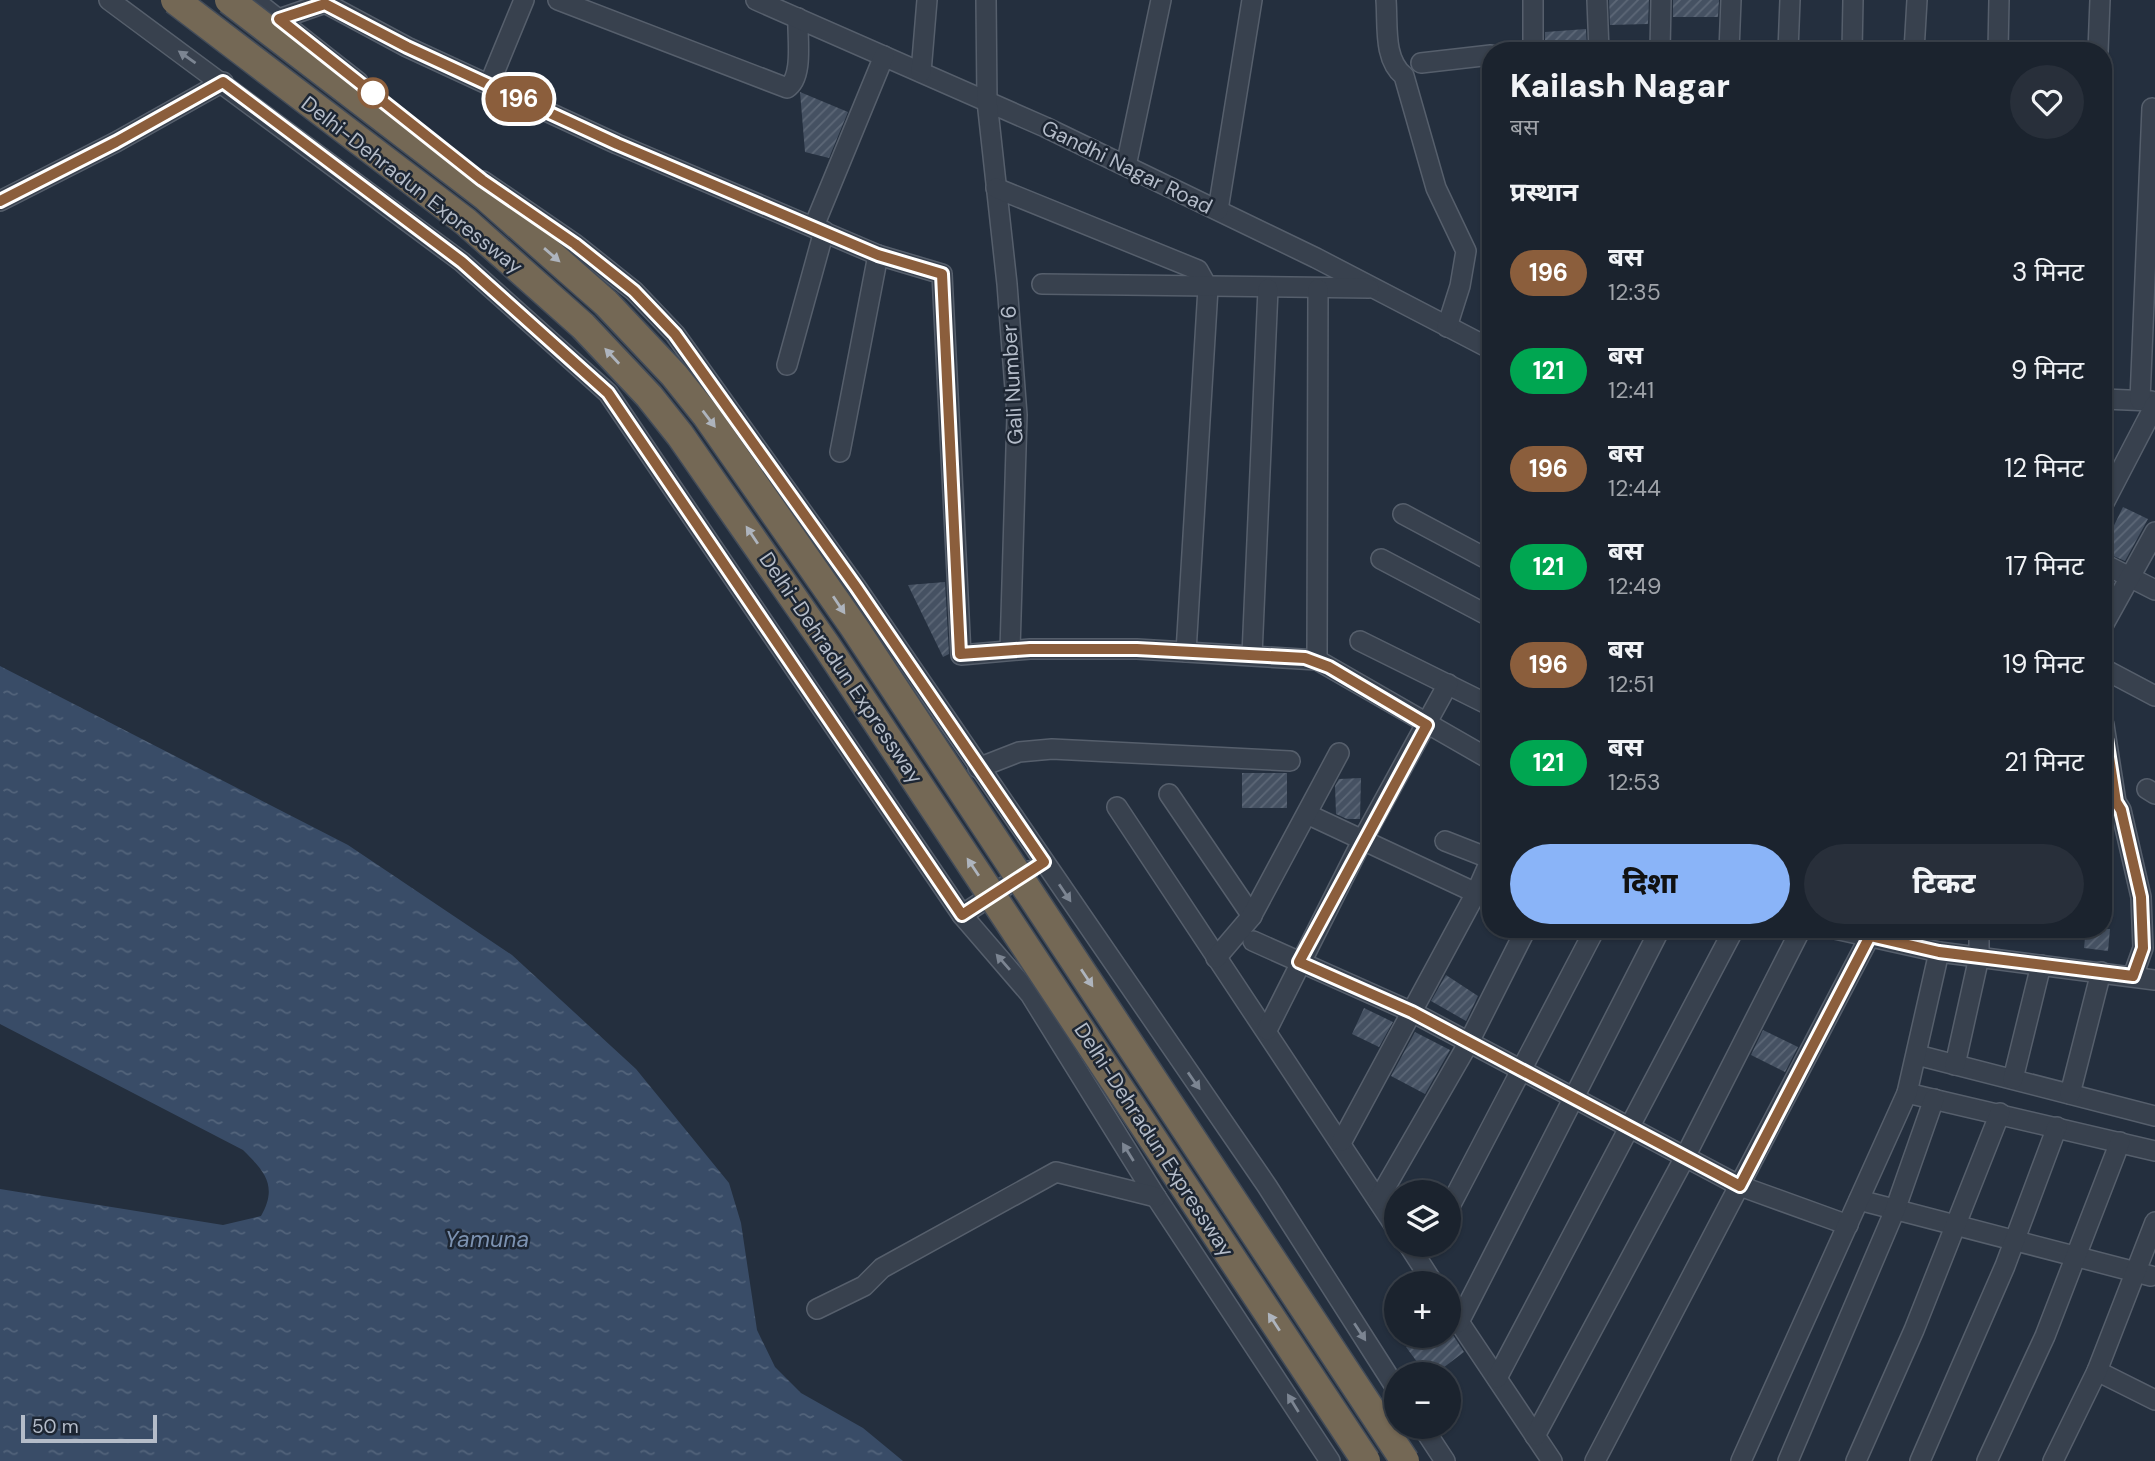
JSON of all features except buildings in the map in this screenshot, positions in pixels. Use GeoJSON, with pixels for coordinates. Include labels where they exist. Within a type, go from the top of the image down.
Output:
{"type":"FeatureCollection","features":[{"type":"Feature","properties":{"kind":"highway","name":"Delhi-Dehradun Expressway"},"geometry":{"type":"LineString","coordinates":[[175,0],[466,222],[583,326],[649,396],[739,516],[827,645],[1366,1461]]}},
{"type":"Feature","properties":{"kind":"highway","name":"Delhi-Dehradun Expressway"},"geometry":{"type":"LineString","coordinates":[[229,0],[486,197],[606,303],[674,375],[766,498],[846,616],[1405,1461]]}},
{"type":"Feature","properties":{"kind":"street"},"geometry":{"type":"LineString","coordinates":[[109,0],[462,262],[608,393],[962,915],[1030,994],[1156,1197],[1330,1461]]}},
{"type":"Feature","properties":{"kind":"street"},"geometry":{"type":"LineString","coordinates":[[254,0],[482,180],[584,251],[634,291],[675,334],[856,587],[1267,1186],[1384,1369]]}},
{"type":"Feature","properties":{"kind":"street"},"geometry":{"type":"LineString","coordinates":[[489,85],[524,0]]}},
{"type":"Feature","properties":{"kind":"street"},"geometry":{"type":"LineString","coordinates":[[558,0],[788,88],[794,82],[796,73],[798,18]]}},
{"type":"Feature","properties":{"kind":"street","name":"Gandhi Nagar Road"},"geometry":{"type":"LineString","coordinates":[[756,0],[987,101],[1126,166],[1482,344]]}},
{"type":"Feature","properties":{"kind":"street"},"geometry":{"type":"LineString","coordinates":[[921,72],[928,0]]}},
{"type":"Feature","properties":{"kind":"street","name":"Gali Number 6"},"geometry":{"type":"LineString","coordinates":[[986,0],[987,101],[1017,415],[1010,650]]}},
{"type":"Feature","properties":{"kind":"street"},"geometry":{"type":"LineString","coordinates":[[1126,166],[1161,0]]}},
{"type":"Feature","properties":{"kind":"street"},"geometry":{"type":"LineString","coordinates":[[1218,210],[1252,0]]}},
{"type":"Feature","properties":{"kind":"street"},"geometry":{"type":"LineString","coordinates":[[1386,0],[1390,57],[1404,76],[1436,188],[1466,251],[1460,286],[1447,327]]}},
{"type":"Feature","properties":{"kind":"street"},"geometry":{"type":"LineString","coordinates":[[1531,42],[1533,0]]}},
{"type":"Feature","properties":{"kind":"street"},"geometry":{"type":"LineString","coordinates":[[1597,0],[1599,42]]}},
{"type":"Feature","properties":{"kind":"street"},"geometry":{"type":"LineString","coordinates":[[1660,42],[1661,0]]}},
{"type":"Feature","properties":{"kind":"street"},"geometry":{"type":"LineString","coordinates":[[1729,42],[1731,0]]}},
{"type":"Feature","properties":{"kind":"street"},"geometry":{"type":"LineString","coordinates":[[1788,42],[1790,0]]}},
{"type":"Feature","properties":{"kind":"street"},"geometry":{"type":"LineString","coordinates":[[1852,42],[1853,0]]}},
{"type":"Feature","properties":{"kind":"street"},"geometry":{"type":"LineString","coordinates":[[1915,42],[1917,0]]}},
{"type":"Feature","properties":{"kind":"street"},"geometry":{"type":"LineString","coordinates":[[1998,42],[1999,0]]}},
{"type":"Feature","properties":{"kind":"street"},"geometry":{"type":"LineString","coordinates":[[2098,42],[2099,0]]}},
{"type":"Feature","properties":{"kind":"street"},"geometry":{"type":"LineString","coordinates":[[279,19],[325,4],[407,47],[617,144],[878,255],[942,274],[959,652],[965,656],[1010,650],[1186,652],[1317,660],[1482,755]]}},
{"type":"Feature","properties":{"kind":"street"},"geometry":{"type":"LineString","coordinates":[[1421,63],[1482,56]]}},
{"type":"Feature","properties":{"kind":"street"},"geometry":{"type":"LineString","coordinates":[[788,365],[819,228],[884,57]]}},
{"type":"Feature","properties":{"kind":"street"},"geometry":{"type":"LineString","coordinates":[[0,201],[116,142],[223,82]]}},
{"type":"Feature","properties":{"kind":"street"},"geometry":{"type":"LineString","coordinates":[[2112,485],[2150,402],[2152,108]]}},
{"type":"Feature","properties":{"kind":"street"},"geometry":{"type":"LineString","coordinates":[[996,188],[1198,270],[1208,288],[1186,652]]}},
{"type":"Feature","properties":{"kind":"street"},"geometry":{"type":"LineString","coordinates":[[840,452],[878,255]]}},
{"type":"Feature","properties":{"kind":"street"},"geometry":{"type":"LineString","coordinates":[[1042,284],[1268,289],[1374,288]]}},
{"type":"Feature","properties":{"kind":"street"},"geometry":{"type":"LineString","coordinates":[[1252,655],[1268,289]]}},
{"type":"Feature","properties":{"kind":"street"},"geometry":{"type":"LineString","coordinates":[[1317,660],[1318,289]]}},
{"type":"Feature","properties":{"kind":"street"},"geometry":{"type":"LineString","coordinates":[[2112,400],[2150,402]]}},
{"type":"Feature","properties":{"kind":"street"},"geometry":{"type":"LineString","coordinates":[[1403,514],[1482,556]]}},
{"type":"Feature","properties":{"kind":"street"},"geometry":{"type":"LineString","coordinates":[[2112,610],[2155,532]]}},
{"type":"Feature","properties":{"kind":"street"},"geometry":{"type":"LineString","coordinates":[[1381,559],[1482,612]]}},
{"type":"Feature","properties":{"kind":"street"},"geometry":{"type":"LineString","coordinates":[[2112,568],[2155,590]]}},
{"type":"Feature","properties":{"kind":"street"},"geometry":{"type":"LineString","coordinates":[[1360,640],[1482,701]]}},
{"type":"Feature","properties":{"kind":"street"},"geometry":{"type":"LineString","coordinates":[[2112,673],[2155,696]]}},
{"type":"Feature","properties":{"kind":"street"},"geometry":{"type":"LineString","coordinates":[[1267,1030],[1363,839],[1448,684]]}},
{"type":"Feature","properties":{"kind":"street"},"geometry":{"type":"LineString","coordinates":[[978,768],[1019,752],[1052,749],[1290,761]]}},
{"type":"Feature","properties":{"kind":"street"},"geometry":{"type":"LineString","coordinates":[[1216,958],[1252,916],[1339,753]]}},
{"type":"Feature","properties":{"kind":"street"},"geometry":{"type":"LineString","coordinates":[[2112,776],[2116,802],[2121,810],[2141,897],[2143,948],[2133,976]]}},
{"type":"Feature","properties":{"kind":"street"},"geometry":{"type":"LineString","coordinates":[[1169,794],[1252,916]]}},
{"type":"Feature","properties":{"kind":"street"},"geometry":{"type":"LineString","coordinates":[[1117,807],[1216,958],[1342,1141],[1384,1209]]}},
{"type":"Feature","properties":{"kind":"street"},"geometry":{"type":"LineString","coordinates":[[1307,814],[1476,893]]}},
{"type":"Feature","properties":{"kind":"street"},"geometry":{"type":"LineString","coordinates":[[1445,841],[1482,855]]}},
{"type":"Feature","properties":{"kind":"street"},"geometry":{"type":"LineString","coordinates":[[962,915],[1044,862]]}},
{"type":"Feature","properties":{"kind":"street"},"geometry":{"type":"LineString","coordinates":[[1342,1141],[1482,879]]}},
{"type":"Feature","properties":{"kind":"street"},"geometry":{"type":"LineString","coordinates":[[1378,1200],[1468,1044],[1521,938]]}},
{"type":"Feature","properties":{"kind":"street"},"geometry":{"type":"LineString","coordinates":[[1461,1185],[1590,938]]}},
{"type":"Feature","properties":{"kind":"street"},"geometry":{"type":"LineString","coordinates":[[1461,1301],[1575,1097],[1655,938]]}},
{"type":"Feature","properties":{"kind":"street"},"geometry":{"type":"LineString","coordinates":[[1497,1378],[1729,938]]}},
{"type":"Feature","properties":{"kind":"street"},"geometry":{"type":"LineString","coordinates":[[1535,1436],[1685,1157],[1796,938]]}},
{"type":"Feature","properties":{"kind":"street"},"geometry":{"type":"LineString","coordinates":[[1595,1461],[1869,938]]}},
{"type":"Feature","properties":{"kind":"street"},"geometry":{"type":"LineString","coordinates":[[1879,938],[1939,952],[2155,980]]}},
{"type":"Feature","properties":{"kind":"street"},"geometry":{"type":"LineString","coordinates":[[1955,1065],[1979,957],[1979,938]]}},
{"type":"Feature","properties":{"kind":"street"},"geometry":{"type":"LineString","coordinates":[[1253,941],[1412,1012],[1740,1186],[1847,1225]]}},
{"type":"Feature","properties":{"kind":"street"},"geometry":{"type":"LineString","coordinates":[[1741,1461],[1907,1093],[1939,952]]}},
{"type":"Feature","properties":{"kind":"street"},"geometry":{"type":"LineString","coordinates":[[2013,1079],[2041,965]]}},
{"type":"Feature","properties":{"kind":"street"},"geometry":{"type":"LineString","coordinates":[[2070,1094],[2101,972]]}},
{"type":"Feature","properties":{"kind":"street"},"geometry":{"type":"LineString","coordinates":[[1917,1055],[2155,1116]]}},
{"type":"Feature","properties":{"kind":"street"},"geometry":{"type":"LineString","coordinates":[[1907,1093],[2155,1150]]}},
{"type":"Feature","properties":{"kind":"street"},"geometry":{"type":"LineString","coordinates":[[1788,1461],[1895,1210],[1934,1099]]}},
{"type":"Feature","properties":{"kind":"street"},"geometry":{"type":"LineString","coordinates":[[1856,1461],[1956,1227],[2000,1113]]}},
{"type":"Feature","properties":{"kind":"street"},"geometry":{"type":"LineString","coordinates":[[1920,1461],[2014,1242],[2057,1127]]}},
{"type":"Feature","properties":{"kind":"street"},"geometry":{"type":"LineString","coordinates":[[1987,1461],[2045,1336],[2120,1142]]}},
{"type":"Feature","properties":{"kind":"street"},"geometry":{"type":"LineString","coordinates":[[817,1310],[864,1286],[882,1268],[1056,1172],[1156,1197]]}},
{"type":"Feature","properties":{"kind":"street"},"geometry":{"type":"LineString","coordinates":[[1859,1200],[2144,1274]]}},
{"type":"Feature","properties":{"kind":"street"},"geometry":{"type":"LineString","coordinates":[[2053,1461],[2144,1274],[2155,1222]]}},
{"type":"Feature","properties":{"kind":"street"},"geometry":{"type":"LineString","coordinates":[[1416,1257],[1425,1271]]}},
{"type":"Feature","properties":{"kind":"street"},"geometry":{"type":"LineString","coordinates":[[1420,1263],[1423,1257]]}},
{"type":"Feature","properties":{"kind":"street"},"geometry":{"type":"LineString","coordinates":[[1461,1324],[1552,1461]]}},
{"type":"Feature","properties":{"kind":"street"},"geometry":{"type":"LineString","coordinates":[[2097,1371],[2155,1400]]}},
{"type":"Feature","properties":{"kind":"street"},"geometry":{"type":"LineString","coordinates":[[1431,1439],[1446,1461]]}},
{"type":"Feature","properties":{"kind":"water","name":"Yamuna"},"geometry":{"type":"Polygon","coordinates":[[[0,666],[348,845],[512,955],[636,1069],[729,1183],[741,1223],[757,1330],[775,1367],[801,1393],[863,1428],[903,1461],[0,1461],[0,1189],[223,1225],[261,1216],[269,1188],[263,1173],[243,1150],[0,1024],[0,666]]]}},
{"type":"Feature","properties":{"kind":"bus line","name":"196"},"geometry":{"type":"LineString","coordinates":[[0,201],[116,142],[223,82],[462,262],[608,393],[962,915],[1044,862],[856,587],[675,334],[634,291],[575,244],[482,180],[279,19],[318,4],[325,4],[407,47],[617,144],[878,255],[942,274],[960,654],[965,656],[1030,649],[1137,649],[1305,658],[1317,660],[1427,725],[1363,839],[1299,962],[1412,1012],[1740,1186],[1869,938]]}},
{"type":"Feature","properties":{"kind":"bus line","name":"196"},"geometry":{"type":"LineString","coordinates":[[1879,938],[1939,952],[2133,976],[2143,948],[2141,897],[2121,810],[2116,802],[2112,776]]}}]}
